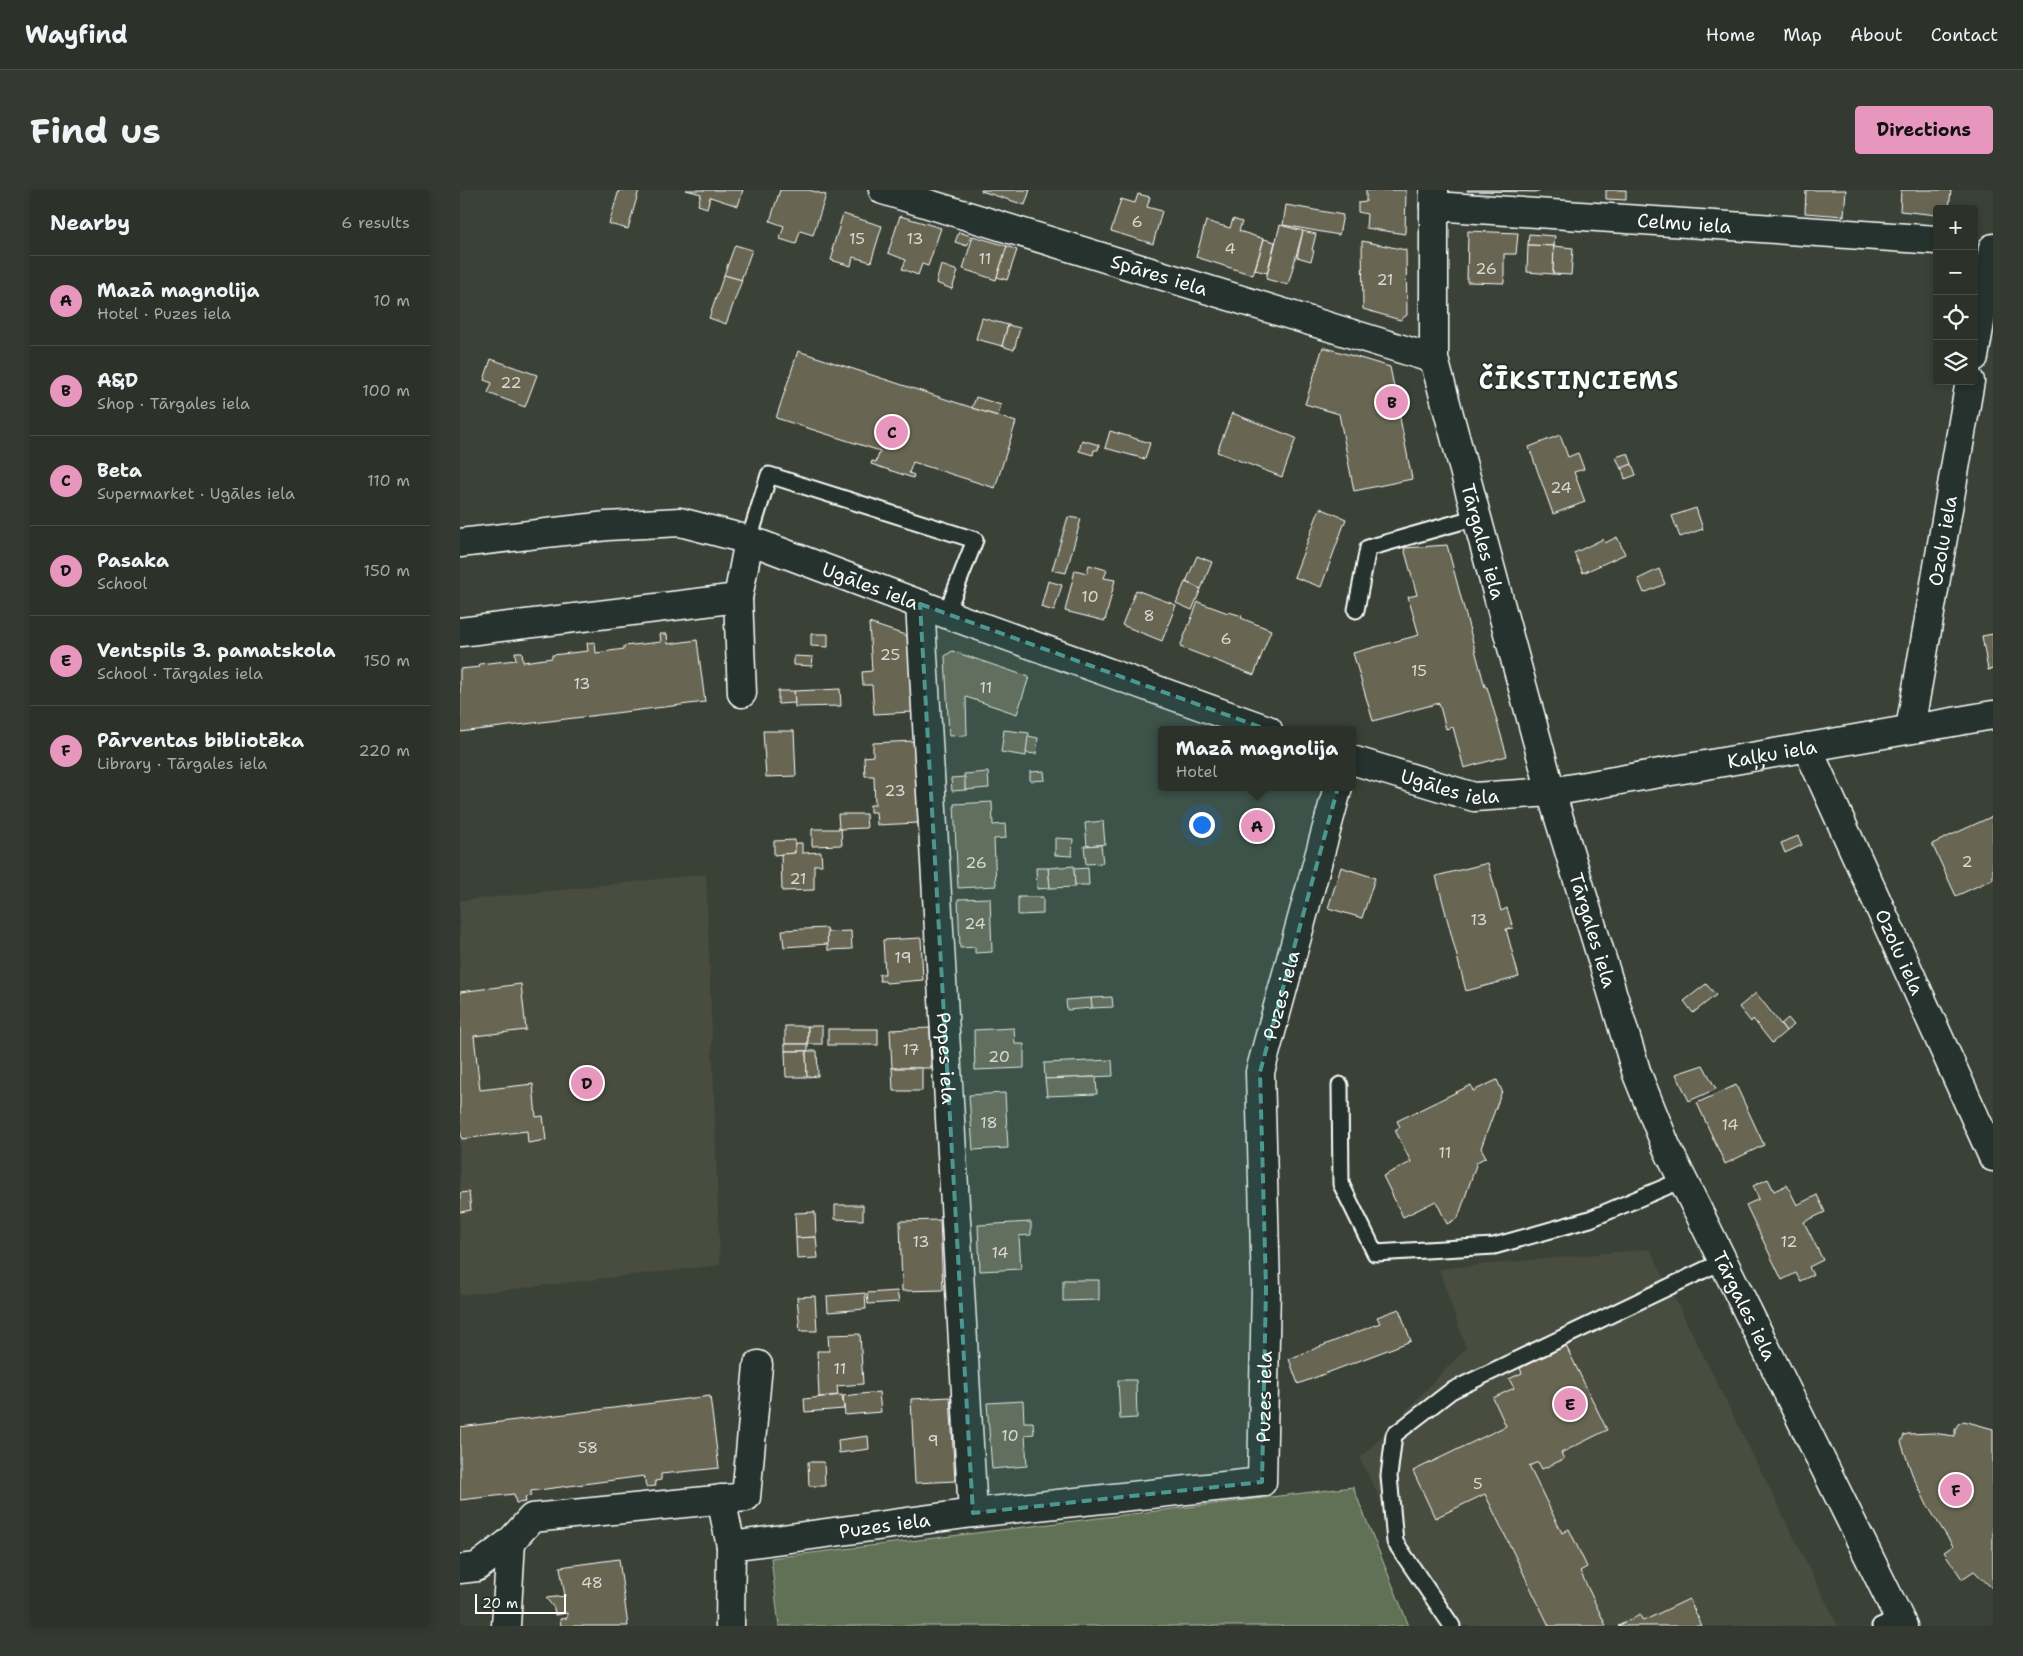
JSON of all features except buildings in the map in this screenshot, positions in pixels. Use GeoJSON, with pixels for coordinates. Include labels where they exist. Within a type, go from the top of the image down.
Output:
{"type":"FeatureCollection","features":[{"type":"Feature","properties":{"kind":"street","name":"Spāres iela"},"geometry":{"type":"LineString","coordinates":[[883,190],[1434,358]]}},
{"type":"Feature","properties":{"kind":"street","name":"Tārgales iela"},"geometry":{"type":"LineString","coordinates":[[1434,198],[1434,358],[1551,792],[1637,1074],[1666,1146],[1723,1261],[1894,1623]]}},
{"type":"Feature","properties":{"kind":"street","name":"Celmu iela"},"geometry":{"type":"LineString","coordinates":[[1434,198],[1933,240]]}},
{"type":"Feature","properties":{"kind":"street"},"geometry":{"type":"LineString","coordinates":[[1977,340],[1993,246],[1978,244]]}},
{"type":"Feature","properties":{"kind":"street","name":"Ozolu iela"},"geometry":{"type":"LineString","coordinates":[[1910,729],[1969,385]]}},
{"type":"Feature","properties":{"kind":"street","name":"Ugāles iela"},"geometry":{"type":"LineString","coordinates":[[460,544],[607,526],[680,522],[749,540],[946,614],[1257,726]]}},
{"type":"Feature","properties":{"kind":"street"},"geometry":{"type":"LineString","coordinates":[[742,693],[738,598],[749,540]]}},
{"type":"Feature","properties":{"kind":"street"},"geometry":{"type":"LineString","coordinates":[[460,632],[738,598]]}},
{"type":"Feature","properties":{"kind":"street","name":"Popes iela"},"geometry":{"type":"LineString","coordinates":[[920,604],[973,1513]]}},
{"type":"Feature","properties":{"kind":"street","name":"Kaļķu iela"},"geometry":{"type":"LineString","coordinates":[[1551,792],[1993,715]]}},
{"type":"Feature","properties":{"kind":"street","name":"Ozolu iela"},"geometry":{"type":"LineString","coordinates":[[1807,747],[1993,1157]]}},
{"type":"Feature","properties":{"kind":"street","name":"Ugāles iela"},"geometry":{"type":"LineString","coordinates":[[1356,761],[1474,796],[1551,792]]}},
{"type":"Feature","properties":{"kind":"street","name":"Puzes iela"},"geometry":{"type":"LineString","coordinates":[[731,1546],[973,1513],[1262,1482],[1266,1288],[1260,1072],[1337,791]]}},
{"type":"Feature","properties":{"kind":"street"},"geometry":{"type":"LineString","coordinates":[[460,1569],[477,1567],[511,1541],[532,1518],[746,1497],[758,1364]]}},
{"type":"Feature","properties":{"kind":"street"},"geometry":{"type":"LineString","coordinates":[[721,1499],[731,1546],[730,1626]]}},
{"type":"Feature","properties":{"kind":"street"},"geometry":{"type":"LineString","coordinates":[[506,1626],[511,1541]]}},
{"type":"Feature","properties":{"kind":"lane"},"geometry":{"type":"LineString","coordinates":[[749,540],[769,475],[975,540],[946,614]]}},
{"type":"Feature","properties":{"kind":"lane"},"geometry":{"type":"LineString","coordinates":[[1356,610],[1368,548],[1477,517]]}},
{"type":"Feature","properties":{"kind":"lane"},"geometry":{"type":"LineString","coordinates":[[1340,1085],[1341,1184],[1375,1254],[1494,1246],[1590,1219],[1682,1180]]}},
{"type":"Feature","properties":{"kind":"lane"},"geometry":{"type":"LineString","coordinates":[[1452,1626],[1395,1542],[1389,1476],[1394,1435],[1451,1391],[1723,1261]]}},
{"type":"Feature","properties":{"kind":"highlighted area"},"geometry":{"type":"Polygon","coordinates":[[[920,604],[1346,758],[1260,1072],[1266,1288],[1262,1482],[973,1513],[920,604]]]}},
{"type":"Feature","properties":{"kind":"shaded area"},"geometry":{"type":"Polygon","coordinates":[[[706,874],[720,1265],[460,1295],[460,901],[706,874]]]}},
{"type":"Feature","properties":{"kind":"shaded area"},"geometry":{"type":"Polygon","coordinates":[[[1650,1249],[1838,1626],[1444,1626],[1360,1459],[1466,1348],[1439,1269],[1650,1249]]]}},
{"type":"Feature","properties":{"kind":"green space"},"geometry":{"type":"Polygon","coordinates":[[[1353,1487],[1409,1626],[779,1626],[771,1558],[1353,1487]]]}},
{"type":"Feature","properties":{"kind":"place","name":"A&D"},"geometry":{"type":"Point","coordinates":[1392,402]}},
{"type":"Feature","properties":{"kind":"place","name":"Beta"},"geometry":{"type":"Point","coordinates":[892,432]}},
{"type":"Feature","properties":{"kind":"place","name":"Mazā magnolija"},"geometry":{"type":"Point","coordinates":[1257,826]}},
{"type":"Feature","properties":{"kind":"place","name":"Pasaka"},"geometry":{"type":"Point","coordinates":[587,1083]}},
{"type":"Feature","properties":{"kind":"place","name":"Ventspils 3. pamatskola"},"geometry":{"type":"Point","coordinates":[1570,1404]}},
{"type":"Feature","properties":{"kind":"place","name":"Pārventas bibliotēka"},"geometry":{"type":"Point","coordinates":[1956,1490]}},
{"type":"Feature","properties":{"kind":"district","name":"ČĪKSTIŅCIEMS"},"geometry":{"type":"Point","coordinates":[1579,381]}}]}
